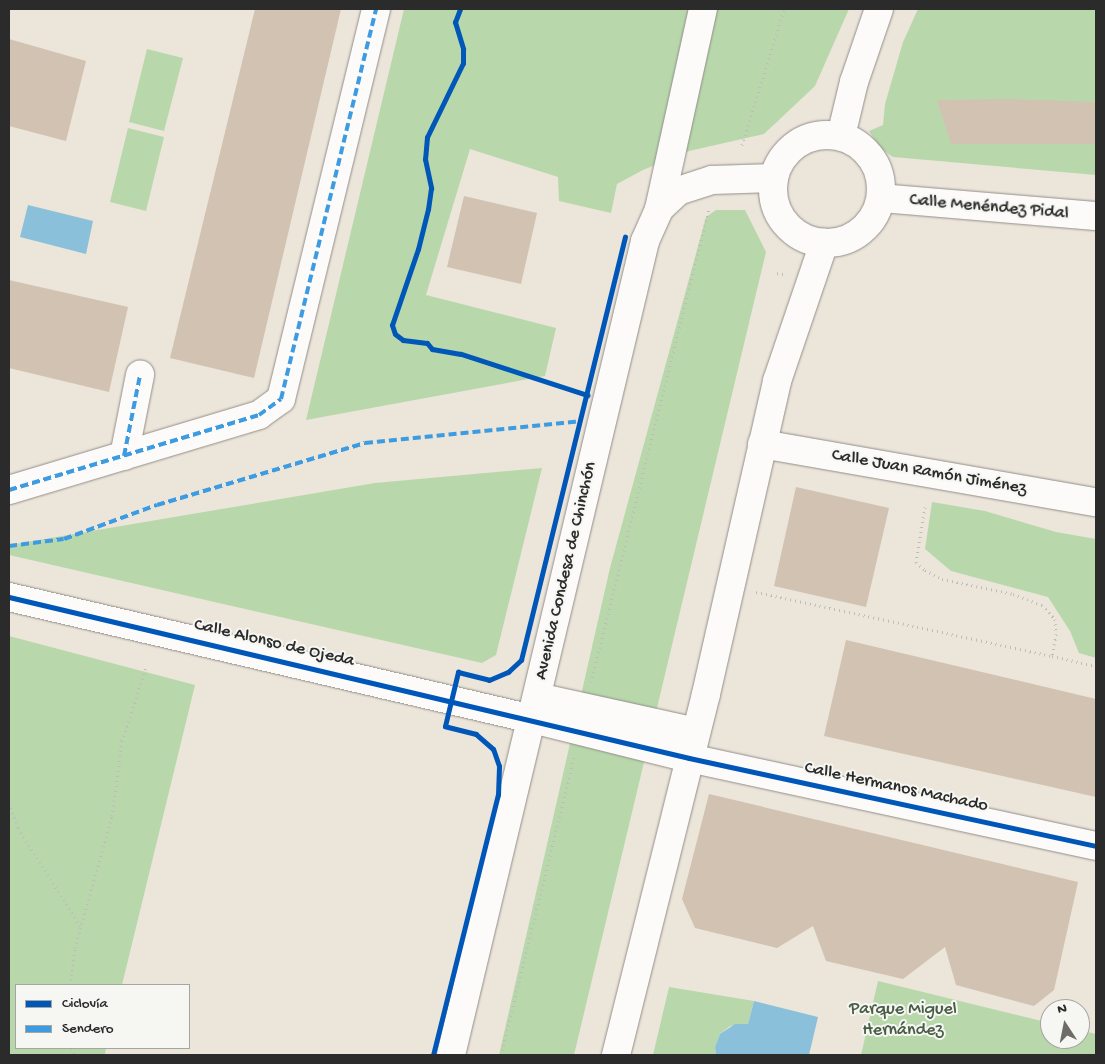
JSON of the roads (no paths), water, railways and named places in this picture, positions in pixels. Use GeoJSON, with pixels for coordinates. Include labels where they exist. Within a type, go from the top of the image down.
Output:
{"type":"FeatureCollection","features":[{"type":"Feature","properties":{"kind":"street"},"geometry":{"type":"LineString","coordinates":[[9,490],[259,415],[281,399],[376,9]]}},
{"type":"Feature","properties":{"kind":"street"},"geometry":{"type":"LineString","coordinates":[[658,209],[703,9]]}},
{"type":"Feature","properties":{"kind":"street"},"geometry":{"type":"LineString","coordinates":[[841,136],[854,82],[879,9]]}},
{"type":"Feature","properties":{"kind":"street"},"geometry":{"type":"LineString","coordinates":[[824,135],[841,136],[856,143],[868,153],[877,167],[882,182],[881,198],[872,220],[855,236],[840,242],[824,243],[809,240],[795,233],[784,222],[774,201],[774,178],[780,161],[791,148],[806,138],[824,135]]}},
{"type":"Feature","properties":{"kind":"street","name":"Avenida Condesa de Chinchón"},"geometry":{"type":"LineString","coordinates":[[451,1055],[645,242],[658,209],[678,191],[712,180],[774,178]]}},
{"type":"Feature","properties":{"kind":"street","name":"Calle Menéndez Pidal"},"geometry":{"type":"LineString","coordinates":[[881,198],[1096,216]]}},
{"type":"Feature","properties":{"kind":"street"},"geometry":{"type":"LineString","coordinates":[[616,1055],[693,745],[777,381],[824,243]]}},
{"type":"Feature","properties":{"kind":"street"},"geometry":{"type":"LineString","coordinates":[[124,456],[140,376]]}},
{"type":"Feature","properties":{"kind":"street","name":"Calle Juan Ramón Jiménez"},"geometry":{"type":"LineString","coordinates":[[762,444],[1096,502]]}},
{"type":"Feature","properties":{"kind":"street","name":"Calle Alonso de Ojeda"},"geometry":{"type":"LineString","coordinates":[[9,597],[535,708]]}},
{"type":"Feature","properties":{"kind":"street"},"geometry":{"type":"LineString","coordinates":[[535,708],[585,707],[693,745]]}},
{"type":"Feature","properties":{"kind":"street"},"geometry":{"type":"LineString","coordinates":[[535,708],[693,745]]}},
{"type":"Feature","properties":{"kind":"street","name":"Calle Hermanos Machado"},"geometry":{"type":"LineString","coordinates":[[693,745],[1096,846]]}},
{"type":"Feature","properties":{"kind":"water"},"geometry":{"type":"Polygon","coordinates":[[[28,205],[93,221],[86,254],[20,237],[28,205]]]}},
{"type":"Feature","properties":{"kind":"water"},"geometry":{"type":"Polygon","coordinates":[[[754,1001],[818,1017],[809,1055],[716,1055],[715,1047],[720,1034],[735,1024],[748,1024],[754,1001]]]}},
{"type":"Feature","properties":{"kind":"park label","name":"Parque Miguel Hernández"},"geometry":{"type":"Point","coordinates":[903,1021]}}]}
